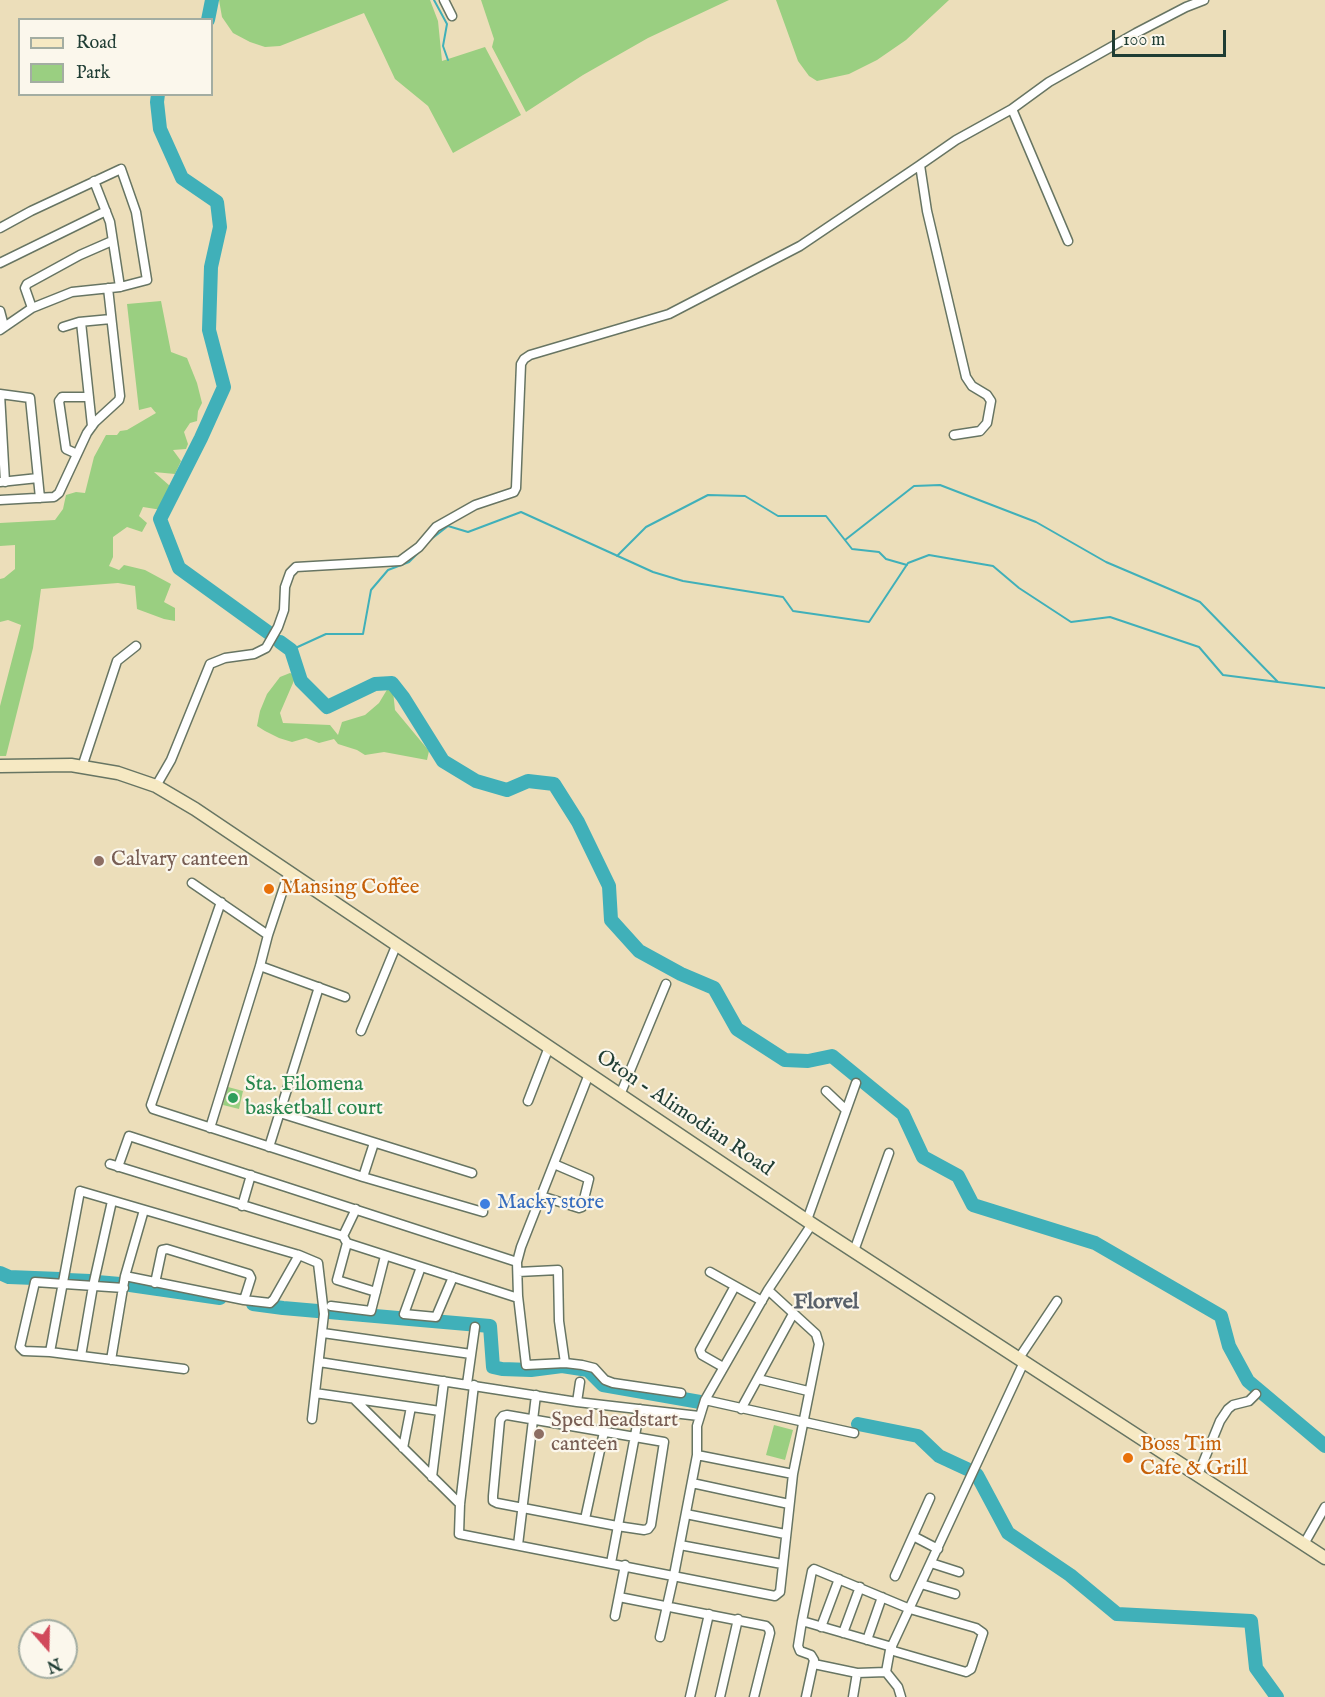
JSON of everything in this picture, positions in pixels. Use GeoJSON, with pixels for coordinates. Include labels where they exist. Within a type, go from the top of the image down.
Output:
{"type":"FeatureCollection","features":[{"type":"Feature","properties":{"kind":"main road","name":"Oton - Alimodian Road"},"geometry":{"type":"LineString","coordinates":[[0,766],[43,764],[118,772],[156,786],[195,809],[810,1222],[1325,1558]]}},
{"type":"Feature","properties":{"kind":"street"},"geometry":{"type":"LineString","coordinates":[[156,786],[171,760],[210,664],[225,658],[254,654],[266,648],[278,627],[284,610],[285,587],[290,573],[296,567],[400,561],[420,547],[436,527],[475,505],[514,492],[521,363],[524,359],[530,355],[669,314],[800,246],[956,140],[1012,109],[1049,82],[1136,33],[1204,0]]}},
{"type":"Feature","properties":{"kind":"street"},"geometry":{"type":"LineString","coordinates":[[444,1],[452,16]]}},
{"type":"Feature","properties":{"kind":"street"},"geometry":{"type":"LineString","coordinates":[[1012,109],[1068,241]]}},
{"type":"Feature","properties":{"kind":"street"},"geometry":{"type":"LineString","coordinates":[[920,165],[927,211],[966,377],[972,386],[987,395],[991,401],[987,423],[980,431],[954,435]]}},
{"type":"Feature","properties":{"kind":"street"},"geometry":{"type":"LineString","coordinates":[[0,228],[121,169],[136,212],[147,280],[120,287],[72,291],[32,308],[2,328],[0,311]]}},
{"type":"Feature","properties":{"kind":"street"},"geometry":{"type":"LineString","coordinates":[[94,181],[106,212],[120,287]]}},
{"type":"Feature","properties":{"kind":"street"},"geometry":{"type":"LineString","coordinates":[[0,263],[106,212]]}},
{"type":"Feature","properties":{"kind":"street"},"geometry":{"type":"LineString","coordinates":[[32,308],[25,288],[27,284],[80,255],[112,241]]}},
{"type":"Feature","properties":{"kind":"street"},"geometry":{"type":"LineString","coordinates":[[0,500],[54,497],[59,493],[92,426],[115,404],[120,396],[108,288]]}},
{"type":"Feature","properties":{"kind":"street"},"geometry":{"type":"LineString","coordinates":[[63,327],[81,322],[111,319]]}},
{"type":"Feature","properties":{"kind":"street"},"geometry":{"type":"LineString","coordinates":[[81,322],[92,426]]}},
{"type":"Feature","properties":{"kind":"street"},"geometry":{"type":"LineString","coordinates":[[38,478],[2,482],[0,394],[30,398],[38,478],[40,498]]}},
{"type":"Feature","properties":{"kind":"street"},"geometry":{"type":"LineString","coordinates":[[77,454],[66,449],[59,401],[63,397],[89,397]]}},
{"type":"Feature","properties":{"kind":"street"},"geometry":{"type":"LineString","coordinates":[[82,767],[117,661],[136,646]]}},
{"type":"Feature","properties":{"kind":"street"},"geometry":{"type":"LineString","coordinates":[[210,1128],[289,872]]}},
{"type":"Feature","properties":{"kind":"street"},"geometry":{"type":"LineString","coordinates":[[192,883],[268,935]]}},
{"type":"Feature","properties":{"kind":"street"},"geometry":{"type":"LineString","coordinates":[[220,902],[151,1105],[153,1109],[363,1177],[483,1212]]}},
{"type":"Feature","properties":{"kind":"street"},"geometry":{"type":"LineString","coordinates":[[361,1031],[396,946]]}},
{"type":"Feature","properties":{"kind":"street"},"geometry":{"type":"LineString","coordinates":[[260,966],[345,997]]}},
{"type":"Feature","properties":{"kind":"street"},"geometry":{"type":"LineString","coordinates":[[620,1095],[666,984]]}},
{"type":"Feature","properties":{"kind":"street"},"geometry":{"type":"LineString","coordinates":[[269,1147],[319,987]]}},
{"type":"Feature","properties":{"kind":"street"},"geometry":{"type":"LineString","coordinates":[[528,1101],[549,1047]]}},
{"type":"Feature","properties":{"kind":"street"},"geometry":{"type":"LineString","coordinates":[[590,1074],[521,1247],[518,1262],[518,1298],[526,1365],[565,1363],[594,1368],[605,1380],[613,1383],[681,1393]]}},
{"type":"Feature","properties":{"kind":"street"},"geometry":{"type":"LineString","coordinates":[[660,1637],[697,1455],[699,1416],[723,1367],[810,1222],[856,1083]]}},
{"type":"Feature","properties":{"kind":"street"},"geometry":{"type":"LineString","coordinates":[[826,1091],[846,1110]]}},
{"type":"Feature","properties":{"kind":"street"},"geometry":{"type":"LineString","coordinates":[[280,1113],[472,1173]]}},
{"type":"Feature","properties":{"kind":"street"},"geometry":{"type":"LineString","coordinates":[[518,1262],[129,1136],[114,1166],[518,1298]]}},
{"type":"Feature","properties":{"kind":"street"},"geometry":{"type":"LineString","coordinates":[[363,1177],[374,1143]]}},
{"type":"Feature","properties":{"kind":"street"},"geometry":{"type":"LineString","coordinates":[[854,1251],[890,1153]]}},
{"type":"Feature","properties":{"kind":"street"},"geometry":{"type":"LineString","coordinates":[[541,1196],[582,1207],[589,1179],[554,1164]]}},
{"type":"Feature","properties":{"kind":"street"},"geometry":{"type":"LineString","coordinates":[[242,1206],[251,1175]]}},
{"type":"Feature","properties":{"kind":"street"},"geometry":{"type":"LineString","coordinates":[[50,1352],[80,1191],[316,1261],[319,1265],[326,1309],[312,1419]]}},
{"type":"Feature","properties":{"kind":"street"},"geometry":{"type":"LineString","coordinates":[[81,1356],[93,1286],[112,1201]]}},
{"type":"Feature","properties":{"kind":"street"},"geometry":{"type":"LineString","coordinates":[[356,1209],[345,1240],[337,1280],[376,1292]]}},
{"type":"Feature","properties":{"kind":"street"},"geometry":{"type":"LineString","coordinates":[[111,1360],[125,1276],[144,1210]]}},
{"type":"Feature","properties":{"kind":"street"},"geometry":{"type":"LineString","coordinates":[[155,1283],[162,1250],[167,1249],[249,1274],[244,1300]]}},
{"type":"Feature","properties":{"kind":"street"},"geometry":{"type":"LineString","coordinates":[[125,1276],[244,1300],[270,1303],[273,1302],[299,1255]]}},
{"type":"Feature","properties":{"kind":"street"},"geometry":{"type":"LineString","coordinates":[[326,1309],[370,1311],[386,1256]]}},
{"type":"Feature","properties":{"kind":"street"},"geometry":{"type":"LineString","coordinates":[[421,1267],[404,1314],[436,1317],[453,1277]]}},
{"type":"Feature","properties":{"kind":"street"},"geometry":{"type":"LineString","coordinates":[[518,1272],[538,1273],[557,1270],[559,1272],[559,1321],[565,1363]]}},
{"type":"Feature","properties":{"kind":"street"},"geometry":{"type":"LineString","coordinates":[[710,1272],[762,1301]]}},
{"type":"Feature","properties":{"kind":"street"},"geometry":{"type":"LineString","coordinates":[[124,1288],[34,1283],[20,1347],[24,1351],[50,1352],[184,1369]]}},
{"type":"Feature","properties":{"kind":"street"},"geometry":{"type":"LineString","coordinates":[[723,1367],[702,1355],[700,1350],[735,1286]]}},
{"type":"Feature","properties":{"kind":"street"},"geometry":{"type":"LineString","coordinates":[[475,1327],[471,1354],[459,1534],[775,1596],[780,1592],[792,1474],[819,1344],[818,1338],[768,1290]]}},
{"type":"Feature","properties":{"kind":"street"},"geometry":{"type":"LineString","coordinates":[[886,1672],[891,1648],[1022,1360],[1056,1301]]}},
{"type":"Feature","properties":{"kind":"street"},"geometry":{"type":"LineString","coordinates":[[741,1409],[793,1314]]}},
{"type":"Feature","properties":{"kind":"street"},"geometry":{"type":"LineString","coordinates":[[323,1333],[471,1354]]}},
{"type":"Feature","properties":{"kind":"street"},"geometry":{"type":"LineString","coordinates":[[319,1362],[577,1402],[699,1416]]}},
{"type":"Feature","properties":{"kind":"street"},"geometry":{"type":"LineString","coordinates":[[758,1379],[785,1387],[808,1390]]}},
{"type":"Feature","properties":{"kind":"street"},"geometry":{"type":"LineString","coordinates":[[432,1477],[444,1381]]}},
{"type":"Feature","properties":{"kind":"street"},"geometry":{"type":"LineString","coordinates":[[577,1402],[580,1382]]}},
{"type":"Feature","properties":{"kind":"street"},"geometry":{"type":"LineString","coordinates":[[315,1393],[440,1411]]}},
{"type":"Feature","properties":{"kind":"street"},"geometry":{"type":"LineString","coordinates":[[1198,1475],[1220,1421],[1228,1409],[1233,1405],[1249,1401],[1256,1394]]}},
{"type":"Feature","properties":{"kind":"street"},"geometry":{"type":"LineString","coordinates":[[518,1545],[536,1395]]}},
{"type":"Feature","properties":{"kind":"street"},"geometry":{"type":"LineString","coordinates":[[354,1399],[460,1504]]}},
{"type":"Feature","properties":{"kind":"street"},"geometry":{"type":"LineString","coordinates":[[705,1400],[854,1433]]}},
{"type":"Feature","properties":{"kind":"street"},"geometry":{"type":"LineString","coordinates":[[403,1448],[411,1407]]}},
{"type":"Feature","properties":{"kind":"street"},"geometry":{"type":"LineString","coordinates":[[611,1563],[640,1409]]}},
{"type":"Feature","properties":{"kind":"street"},"geometry":{"type":"LineString","coordinates":[[503,1416],[604,1432],[664,1442],[651,1525],[644,1530],[617,1527],[493,1501],[500,1420],[503,1416]]}},
{"type":"Feature","properties":{"kind":"street"},"geometry":{"type":"LineString","coordinates":[[585,1519],[604,1432]]}},
{"type":"Feature","properties":{"kind":"street"},"geometry":{"type":"LineString","coordinates":[[697,1455],[792,1474]]}},
{"type":"Feature","properties":{"kind":"street"},"geometry":{"type":"LineString","coordinates":[[692,1483],[789,1504]]}},
{"type":"Feature","properties":{"kind":"street"},"geometry":{"type":"LineString","coordinates":[[895,1576],[930,1498]]}},
{"type":"Feature","properties":{"kind":"street"},"geometry":{"type":"LineString","coordinates":[[1304,1544],[1325,1507]]}},
{"type":"Feature","properties":{"kind":"street"},"geometry":{"type":"LineString","coordinates":[[686,1514],[785,1534]]}},
{"type":"Feature","properties":{"kind":"street"},"geometry":{"type":"LineString","coordinates":[[913,1536],[938,1549]]}},
{"type":"Feature","properties":{"kind":"street"},"geometry":{"type":"LineString","coordinates":[[680,1545],[782,1564]]}},
{"type":"Feature","properties":{"kind":"street"},"geometry":{"type":"LineString","coordinates":[[931,1563],[959,1572]]}},
{"type":"Feature","properties":{"kind":"street"},"geometry":{"type":"LineString","coordinates":[[615,1616],[625,1565]]}},
{"type":"Feature","properties":{"kind":"street"},"geometry":{"type":"LineString","coordinates":[[802,1621],[966,1672],[971,1669],[983,1633],[981,1630],[910,1609],[819,1569],[814,1569],[802,1621],[799,1649],[811,1655],[814,1664],[806,1697]]}},
{"type":"Feature","properties":{"kind":"street"},"geometry":{"type":"LineString","coordinates":[[820,1627],[839,1579]]}},
{"type":"Feature","properties":{"kind":"street"},"geometry":{"type":"LineString","coordinates":[[921,1584],[955,1594]]}},
{"type":"Feature","properties":{"kind":"street"},"geometry":{"type":"LineString","coordinates":[[843,1633],[860,1587]]}},
{"type":"Feature","properties":{"kind":"street"},"geometry":{"type":"LineString","coordinates":[[619,1597],[766,1626],[770,1633],[753,1697]]}},
{"type":"Feature","properties":{"kind":"street"},"geometry":{"type":"LineString","coordinates":[[867,1640],[882,1597]]}},
{"type":"Feature","properties":{"kind":"street"},"geometry":{"type":"LineString","coordinates":[[690,1697],[709,1614]]}},
{"type":"Feature","properties":{"kind":"street"},"geometry":{"type":"LineString","coordinates":[[720,1697],[738,1619]]}},
{"type":"Feature","properties":{"kind":"street"},"geometry":{"type":"LineString","coordinates":[[814,1664],[857,1673],[886,1672]]}},
{"type":"Feature","properties":{"kind":"street"},"geometry":{"type":"LineString","coordinates":[[886,1672],[898,1687],[900,1697]]}},
{"type":"Feature","properties":{"kind":"street"},"geometry":{"type":"LineString","coordinates":[[853,1697],[857,1673]]}},
{"type":"Feature","properties":{"kind":"green space"},"geometry":{"type":"Polygon","coordinates":[[[219,0],[430,0],[438,21],[442,61],[485,47],[521,115],[453,153],[428,106],[395,79],[364,13],[280,46],[265,47],[233,33],[222,17],[219,0]]]}},
{"type":"Feature","properties":{"kind":"green space"},"geometry":{"type":"Polygon","coordinates":[[[481,0],[729,0],[648,38],[583,75],[526,112],[492,47],[494,39],[481,0]]]}},
{"type":"Feature","properties":{"kind":"green space"},"geometry":{"type":"Polygon","coordinates":[[[776,0],[949,0],[906,40],[877,60],[849,74],[817,81],[809,76],[798,61],[776,0]]]}},
{"type":"Feature","properties":{"kind":"green space"},"geometry":{"type":"Polygon","coordinates":[[[161,301],[171,352],[187,358],[202,403],[197,421],[190,423],[184,432],[188,444],[186,449],[173,450],[181,461],[175,474],[154,472],[178,493],[168,511],[143,507],[139,516],[147,523],[142,532],[127,527],[113,537],[113,557],[109,566],[119,570],[124,565],[145,570],[171,584],[164,602],[175,608],[175,621],[137,609],[135,586],[118,583],[41,589],[33,648],[6,756],[0,756],[0,706],[21,625],[8,620],[0,622],[0,579],[15,569],[15,545],[0,546],[0,523],[55,520],[63,509],[66,495],[76,492],[85,493],[94,457],[106,435],[117,435],[120,431],[127,430],[156,413],[151,407],[139,410],[127,304],[161,301]]]}},
{"type":"Feature","properties":{"kind":"green space"},"geometry":{"type":"Polygon","coordinates":[[[290,673],[296,676],[280,713],[283,723],[330,725],[338,735],[342,722],[365,715],[379,703],[388,688],[393,691],[395,710],[429,751],[427,760],[384,752],[365,755],[338,744],[334,739],[319,743],[306,738],[292,742],[257,726],[267,694],[280,677],[290,673]]]}},
{"type":"Feature","properties":{"kind":"green space","name":"Sta. Filomena basketball court"},"geometry":{"type":"Polygon","coordinates":[[[228,1087],[243,1091],[239,1109],[223,1105],[228,1087]]]}},
{"type":"Feature","properties":{"kind":"green space"},"geometry":{"type":"Polygon","coordinates":[[[774,1425],[793,1430],[785,1460],[766,1455],[774,1425]]]}},
{"type":"Feature","properties":{"kind":"waterway"},"geometry":{"type":"LineString","coordinates":[[208,18],[212,0]]}},
{"type":"Feature","properties":{"kind":"waterway"},"geometry":{"type":"LineString","coordinates":[[434,0],[447,24],[443,46],[448,60]]}},
{"type":"Feature","properties":{"kind":"waterway"},"geometry":{"type":"LineString","coordinates":[[158,96],[160,129],[182,178],[217,202],[220,227],[211,267],[209,330],[224,387],[160,519],[179,568],[269,633]]}},
{"type":"Feature","properties":{"kind":"waterway"},"geometry":{"type":"LineString","coordinates":[[845,540],[914,486],[940,485],[1036,522],[1106,562],[1200,602],[1278,682]]}},
{"type":"Feature","properties":{"kind":"waterway"},"geometry":{"type":"LineString","coordinates":[[617,556],[646,527],[708,495],[745,496],[778,516],[826,516],[852,549],[879,552],[886,559],[907,565]]}},
{"type":"Feature","properties":{"kind":"waterway"},"geometry":{"type":"LineString","coordinates":[[430,540],[448,526],[468,532],[521,512],[653,572],[683,581],[783,597],[793,611],[869,622],[908,563],[929,555],[993,566],[1019,588],[1071,622],[1110,617],[1199,647],[1223,675],[1325,688]]}},
{"type":"Feature","properties":{"kind":"waterway"},"geometry":{"type":"LineString","coordinates":[[291,650],[326,634],[363,634],[371,590],[388,570],[409,562],[418,553]]}},
{"type":"Feature","properties":{"kind":"waterway"},"geometry":{"type":"LineString","coordinates":[[280,642],[291,650],[301,681],[327,707],[375,684],[392,683],[443,761],[476,781],[507,790],[528,781],[554,784],[578,822],[609,886],[611,920],[639,951],[681,974],[714,988],[737,1029],[785,1060],[808,1061],[832,1056],[903,1114],[923,1157],[958,1176],[973,1205],[1095,1243],[1221,1316],[1229,1346],[1248,1381],[1325,1446]]}},
{"type":"Feature","properties":{"kind":"waterway"},"geometry":{"type":"LineString","coordinates":[[0,1273],[9,1277],[60,1279]]}},
{"type":"Feature","properties":{"kind":"waterway"},"geometry":{"type":"LineString","coordinates":[[67,1280],[90,1281]]}},
{"type":"Feature","properties":{"kind":"waterway"},"geometry":{"type":"LineString","coordinates":[[97,1282],[120,1284]]}},
{"type":"Feature","properties":{"kind":"waterway"},"geometry":{"type":"LineString","coordinates":[[130,1285],[220,1298]]}},
{"type":"Feature","properties":{"kind":"waterway"},"geometry":{"type":"LineString","coordinates":[[253,1304],[490,1326],[493,1367],[531,1370],[562,1366],[588,1370],[603,1385],[700,1402]]}},
{"type":"Feature","properties":{"kind":"waterway"},"geometry":{"type":"LineString","coordinates":[[858,1424],[918,1436],[939,1456],[967,1469]]}},
{"type":"Feature","properties":{"kind":"waterway"},"geometry":{"type":"LineString","coordinates":[[977,1475],[1008,1533],[1070,1575],[1117,1614],[1251,1621],[1256,1668],[1277,1697]]}},
{"type":"Feature","properties":{"kind":"place","name":"Calvary canteen"},"geometry":{"type":"Point","coordinates":[99,861]}},
{"type":"Feature","properties":{"kind":"place","name":"Mansing Coffee"},"geometry":{"type":"Point","coordinates":[269,889]}},
{"type":"Feature","properties":{"kind":"place","name":"Sta. Filomena basketball court"},"geometry":{"type":"Point","coordinates":[233,1098]}},
{"type":"Feature","properties":{"kind":"place","name":"Macky store"},"geometry":{"type":"Point","coordinates":[485,1204]}},
{"type":"Feature","properties":{"kind":"place","name":"Sped headstart canteen"},"geometry":{"type":"Point","coordinates":[539,1434]}},
{"type":"Feature","properties":{"kind":"place","name":"Boss Tim Cafe & Grill"},"geometry":{"type":"Point","coordinates":[1128,1458]}},
{"type":"Feature","properties":{"kind":"district","name":"Florvel"},"geometry":{"type":"Point","coordinates":[826,1303]}}]}
